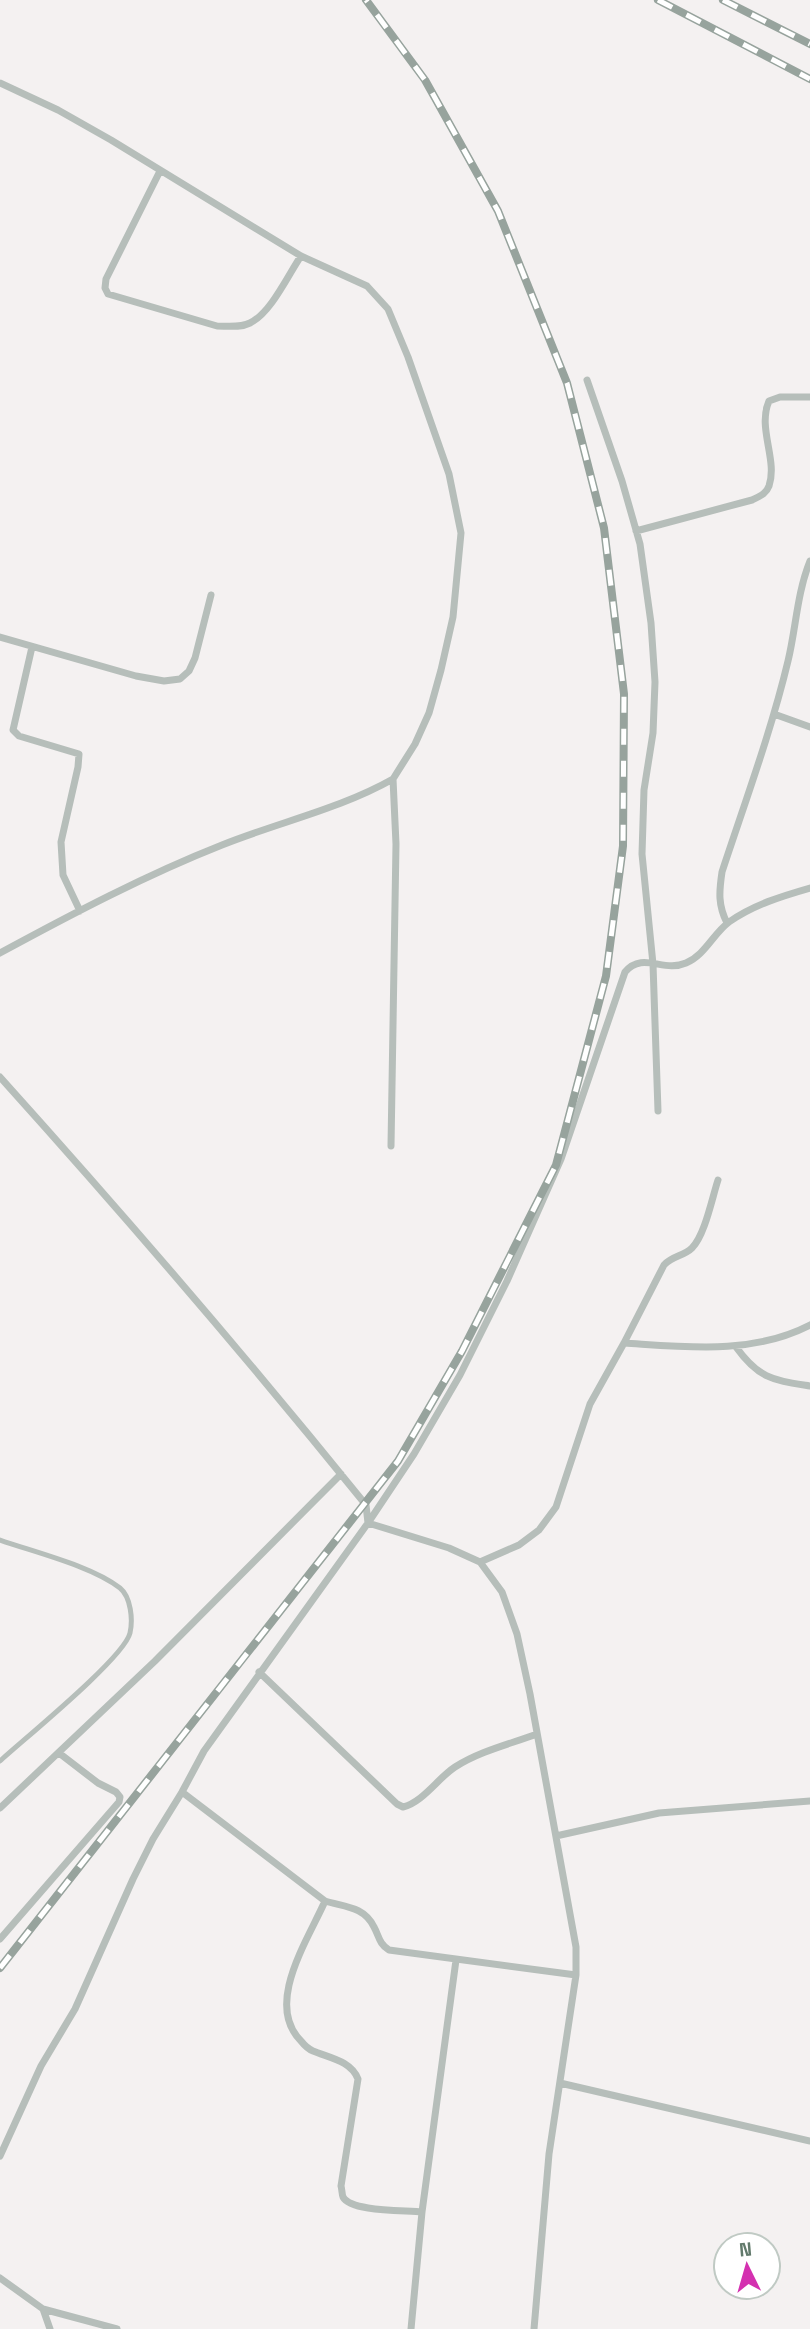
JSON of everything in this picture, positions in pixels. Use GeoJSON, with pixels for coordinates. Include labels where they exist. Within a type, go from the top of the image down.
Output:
{"type":"FeatureCollection","features":[{"type":"Feature","properties":{"kind":"street"},"geometry":{"type":"LineString","coordinates":[[0,83],[58,110],[222,206],[301,256],[367,286],[388,309],[408,357],[449,474],[461,533],[453,617],[441,670],[429,713],[415,744],[393,779],[366,794],[221,845],[80,911],[0,953]]}},
{"type":"Feature","properties":{"kind":"street"},"geometry":{"type":"LineString","coordinates":[[160,171],[106,279],[105,288],[108,294],[217,326],[234,327],[249,324],[263,314],[301,256]]}},
{"type":"Feature","properties":{"kind":"street"},"geometry":{"type":"LineString","coordinates":[[587,380],[636,531],[652,623],[655,682],[653,733],[644,790],[642,854],[653,964],[658,1111]]}},
{"type":"Feature","properties":{"kind":"street"},"geometry":{"type":"LineString","coordinates":[[636,531],[752,500],[764,494],[769,486],[770,474],[765,420],[769,401],[780,397],[810,397]]}},
{"type":"Feature","properties":{"kind":"street"},"geometry":{"type":"LineString","coordinates":[[727,923],[721,911],[719,896],[722,872],[774,714],[789,660],[800,593],[810,561]]}},
{"type":"Feature","properties":{"kind":"street"},"geometry":{"type":"LineString","coordinates":[[0,637],[136,676],[164,681],[180,679],[189,671],[195,658],[211,595]]}},
{"type":"Feature","properties":{"kind":"street"},"geometry":{"type":"LineString","coordinates":[[32,647],[13,730],[19,736],[79,754],[61,851],[63,875],[80,911]]}},
{"type":"Feature","properties":{"kind":"street"},"geometry":{"type":"LineString","coordinates":[[774,714],[810,727]]}},
{"type":"Feature","properties":{"kind":"street"},"geometry":{"type":"LineString","coordinates":[[391,1146],[396,844],[393,779]]}},
{"type":"Feature","properties":{"kind":"street"},"geometry":{"type":"LineString","coordinates":[[0,2156],[41,2066],[75,2010],[133,1878],[204,1751],[368,1523],[414,1454],[453,1386],[507,1281],[561,1158],[625,972],[631,965],[641,962],[666,967],[683,965],[696,958],[727,923],[776,898],[810,888]]}},
{"type":"Feature","properties":{"kind":"street"},"geometry":{"type":"LineString","coordinates":[[0,1077],[205,1309],[366,1505],[368,1523]]}},
{"type":"Feature","properties":{"kind":"street"},"geometry":{"type":"LineString","coordinates":[[480,1562],[519,1545],[539,1530],[556,1507],[590,1404],[664,1265],[670,1258],[687,1252],[698,1240],[718,1180]]}},
{"type":"Feature","properties":{"kind":"street"},"geometry":{"type":"LineString","coordinates":[[624,1343],[736,1347],[770,1340],[810,1325]]}},
{"type":"Feature","properties":{"kind":"street"},"geometry":{"type":"LineString","coordinates":[[736,1347],[749,1365],[764,1376],[810,1386]]}},
{"type":"Feature","properties":{"kind":"street"},"geometry":{"type":"LineString","coordinates":[[0,1808],[155,1661],[341,1474]]}},
{"type":"Feature","properties":{"kind":"street"},"geometry":{"type":"LineString","coordinates":[[368,1523],[449,1548],[480,1562],[502,1592],[517,1634],[576,1947],[576,1975],[550,2154],[534,2329]]}},
{"type":"Feature","properties":{"kind":"street"},"geometry":{"type":"LineString","coordinates":[[259,1672],[402,1807],[413,1802],[456,1767],[486,1752],[537,1734]]}},
{"type":"Feature","properties":{"kind":"street"},"geometry":{"type":"LineString","coordinates":[[0,1939],[119,1802],[120,1797],[116,1792],[99,1783],[59,1753]]}},
{"type":"Feature","properties":{"kind":"street"},"geometry":{"type":"LineString","coordinates":[[182,1792],[325,1901],[353,1907],[364,1915],[372,1923],[382,1945],[389,1950],[576,1975]]}},
{"type":"Feature","properties":{"kind":"street"},"geometry":{"type":"LineString","coordinates":[[556,1836],[659,1813],[810,1801]]}},
{"type":"Feature","properties":{"kind":"street"},"geometry":{"type":"LineString","coordinates":[[325,1901],[291,1978],[286,1997],[286,2014],[293,2034],[309,2049],[346,2064],[354,2070],[358,2079],[341,2186],[342,2196],[349,2204],[360,2207],[422,2211]]}},
{"type":"Feature","properties":{"kind":"street"},"geometry":{"type":"LineString","coordinates":[[411,2329],[422,2211],[456,1960]]}},
{"type":"Feature","properties":{"kind":"street"},"geometry":{"type":"LineString","coordinates":[[560,2083],[810,2141]]}},
{"type":"Feature","properties":{"kind":"street"},"geometry":{"type":"LineString","coordinates":[[0,2278],[43,2309],[117,2329]]}},
{"type":"Feature","properties":{"kind":"street"},"geometry":{"type":"LineString","coordinates":[[43,2309],[50,2329]]}},
{"type":"Feature","properties":{"kind":"lane"},"geometry":{"type":"LineString","coordinates":[[0,1540],[94,1573],[122,1589],[131,1611],[130,1634],[116,1656],[0,1761]]}},
{"type":"Feature","properties":{"kind":"railway"},"geometry":{"type":"LineString","coordinates":[[0,1968],[398,1461],[462,1351],[556,1165],[606,976],[623,846],[624,694],[604,528],[567,383],[498,211],[425,80],[366,0]]}},
{"type":"Feature","properties":{"kind":"railway"},"geometry":{"type":"LineString","coordinates":[[658,0],[810,79]]}},
{"type":"Feature","properties":{"kind":"railway"},"geometry":{"type":"LineString","coordinates":[[723,0],[810,44]]}}]}
